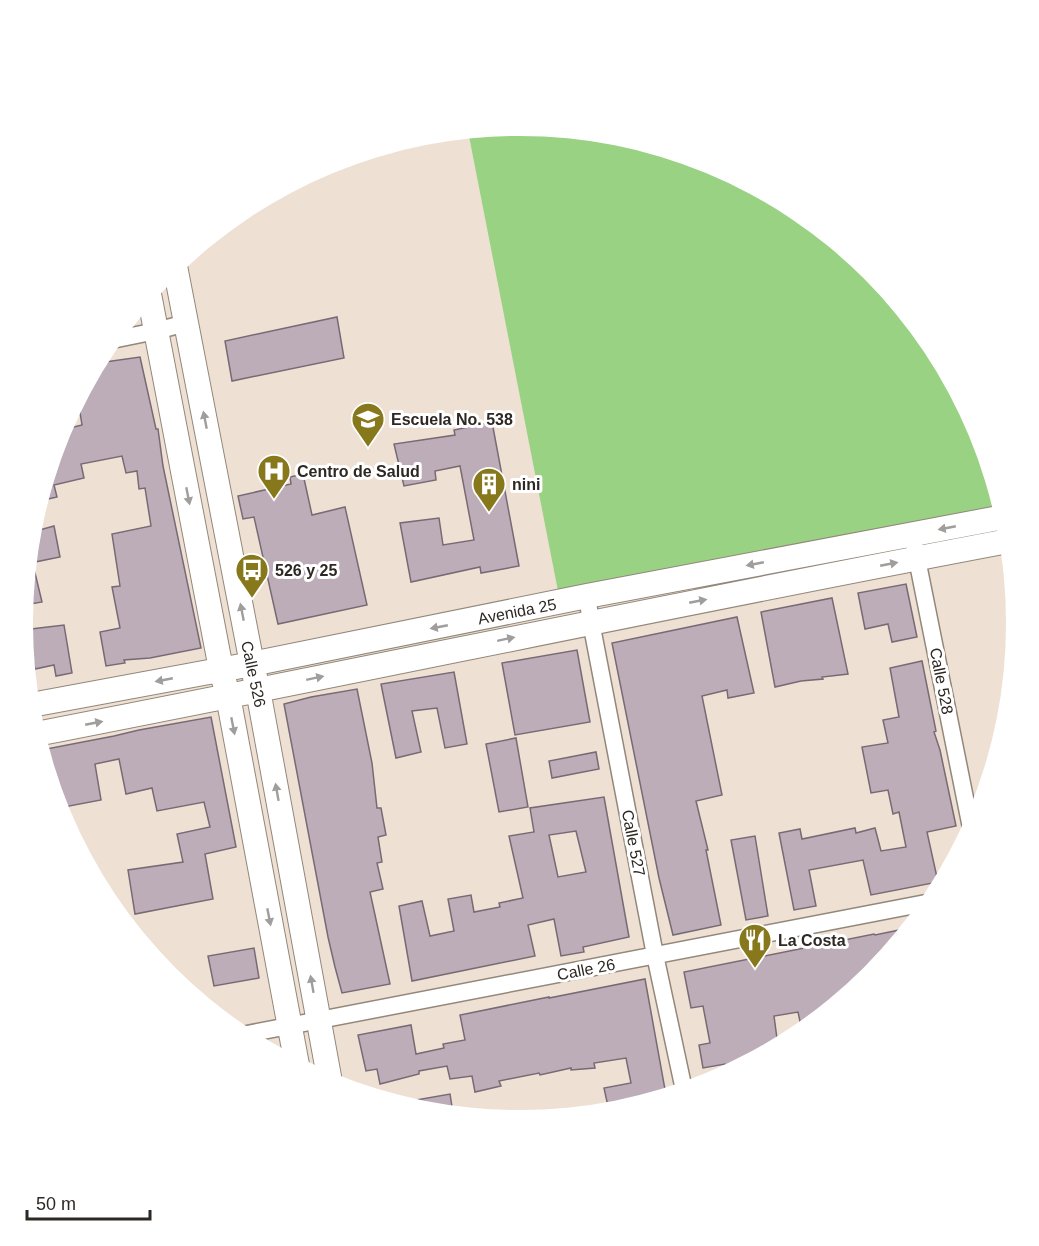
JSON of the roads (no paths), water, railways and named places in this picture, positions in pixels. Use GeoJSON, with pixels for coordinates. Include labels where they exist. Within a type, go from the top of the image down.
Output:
{"type":"FeatureCollection","features":[{"type":"Feature","properties":{"kind":"main road","name":"Calle 526"},"geometry":{"type":"LineString","coordinates":[[177,277],[258,690],[328,1070]]}},
{"type":"Feature","properties":{"kind":"main road","name":"Calle 526"},"geometry":{"type":"LineString","coordinates":[[151,306],[295,1054]]}},
{"type":"Feature","properties":{"kind":"main road","name":"Avenida 25"},"geometry":{"type":"LineString","coordinates":[[40,703],[995,519]]}},
{"type":"Feature","properties":{"kind":"main road","name":"Avenida 25"},"geometry":{"type":"LineString","coordinates":[[46,732],[999,543]]}},
{"type":"Feature","properties":{"kind":"street"},"geometry":{"type":"LineString","coordinates":[[127,337],[186,323]]}},
{"type":"Feature","properties":{"kind":"street","name":"Calle 528"},"geometry":{"type":"LineString","coordinates":[[912,534],[968,812]]}},
{"type":"Feature","properties":{"kind":"street","name":"Calle 527"},"geometry":{"type":"LineString","coordinates":[[587,596],[682,1082]]}},
{"type":"Feature","properties":{"kind":"street","name":"Calle 26"},"geometry":{"type":"LineString","coordinates":[[256,1032],[915,905]]}},
{"type":"Feature","properties":{"kind":"place","name":"Escuela No. 538"},"geometry":{"type":"Point","coordinates":[368,448]}},
{"type":"Feature","properties":{"kind":"place","name":"Centro de Salud"},"geometry":{"type":"Point","coordinates":[274,500]}},
{"type":"Feature","properties":{"kind":"place","name":"nini"},"geometry":{"type":"Point","coordinates":[489,513]}},
{"type":"Feature","properties":{"kind":"place","name":"526 y 25"},"geometry":{"type":"Point","coordinates":[252,599]}},
{"type":"Feature","properties":{"kind":"place","name":"La Costa"},"geometry":{"type":"Point","coordinates":[755,969]}}]}
